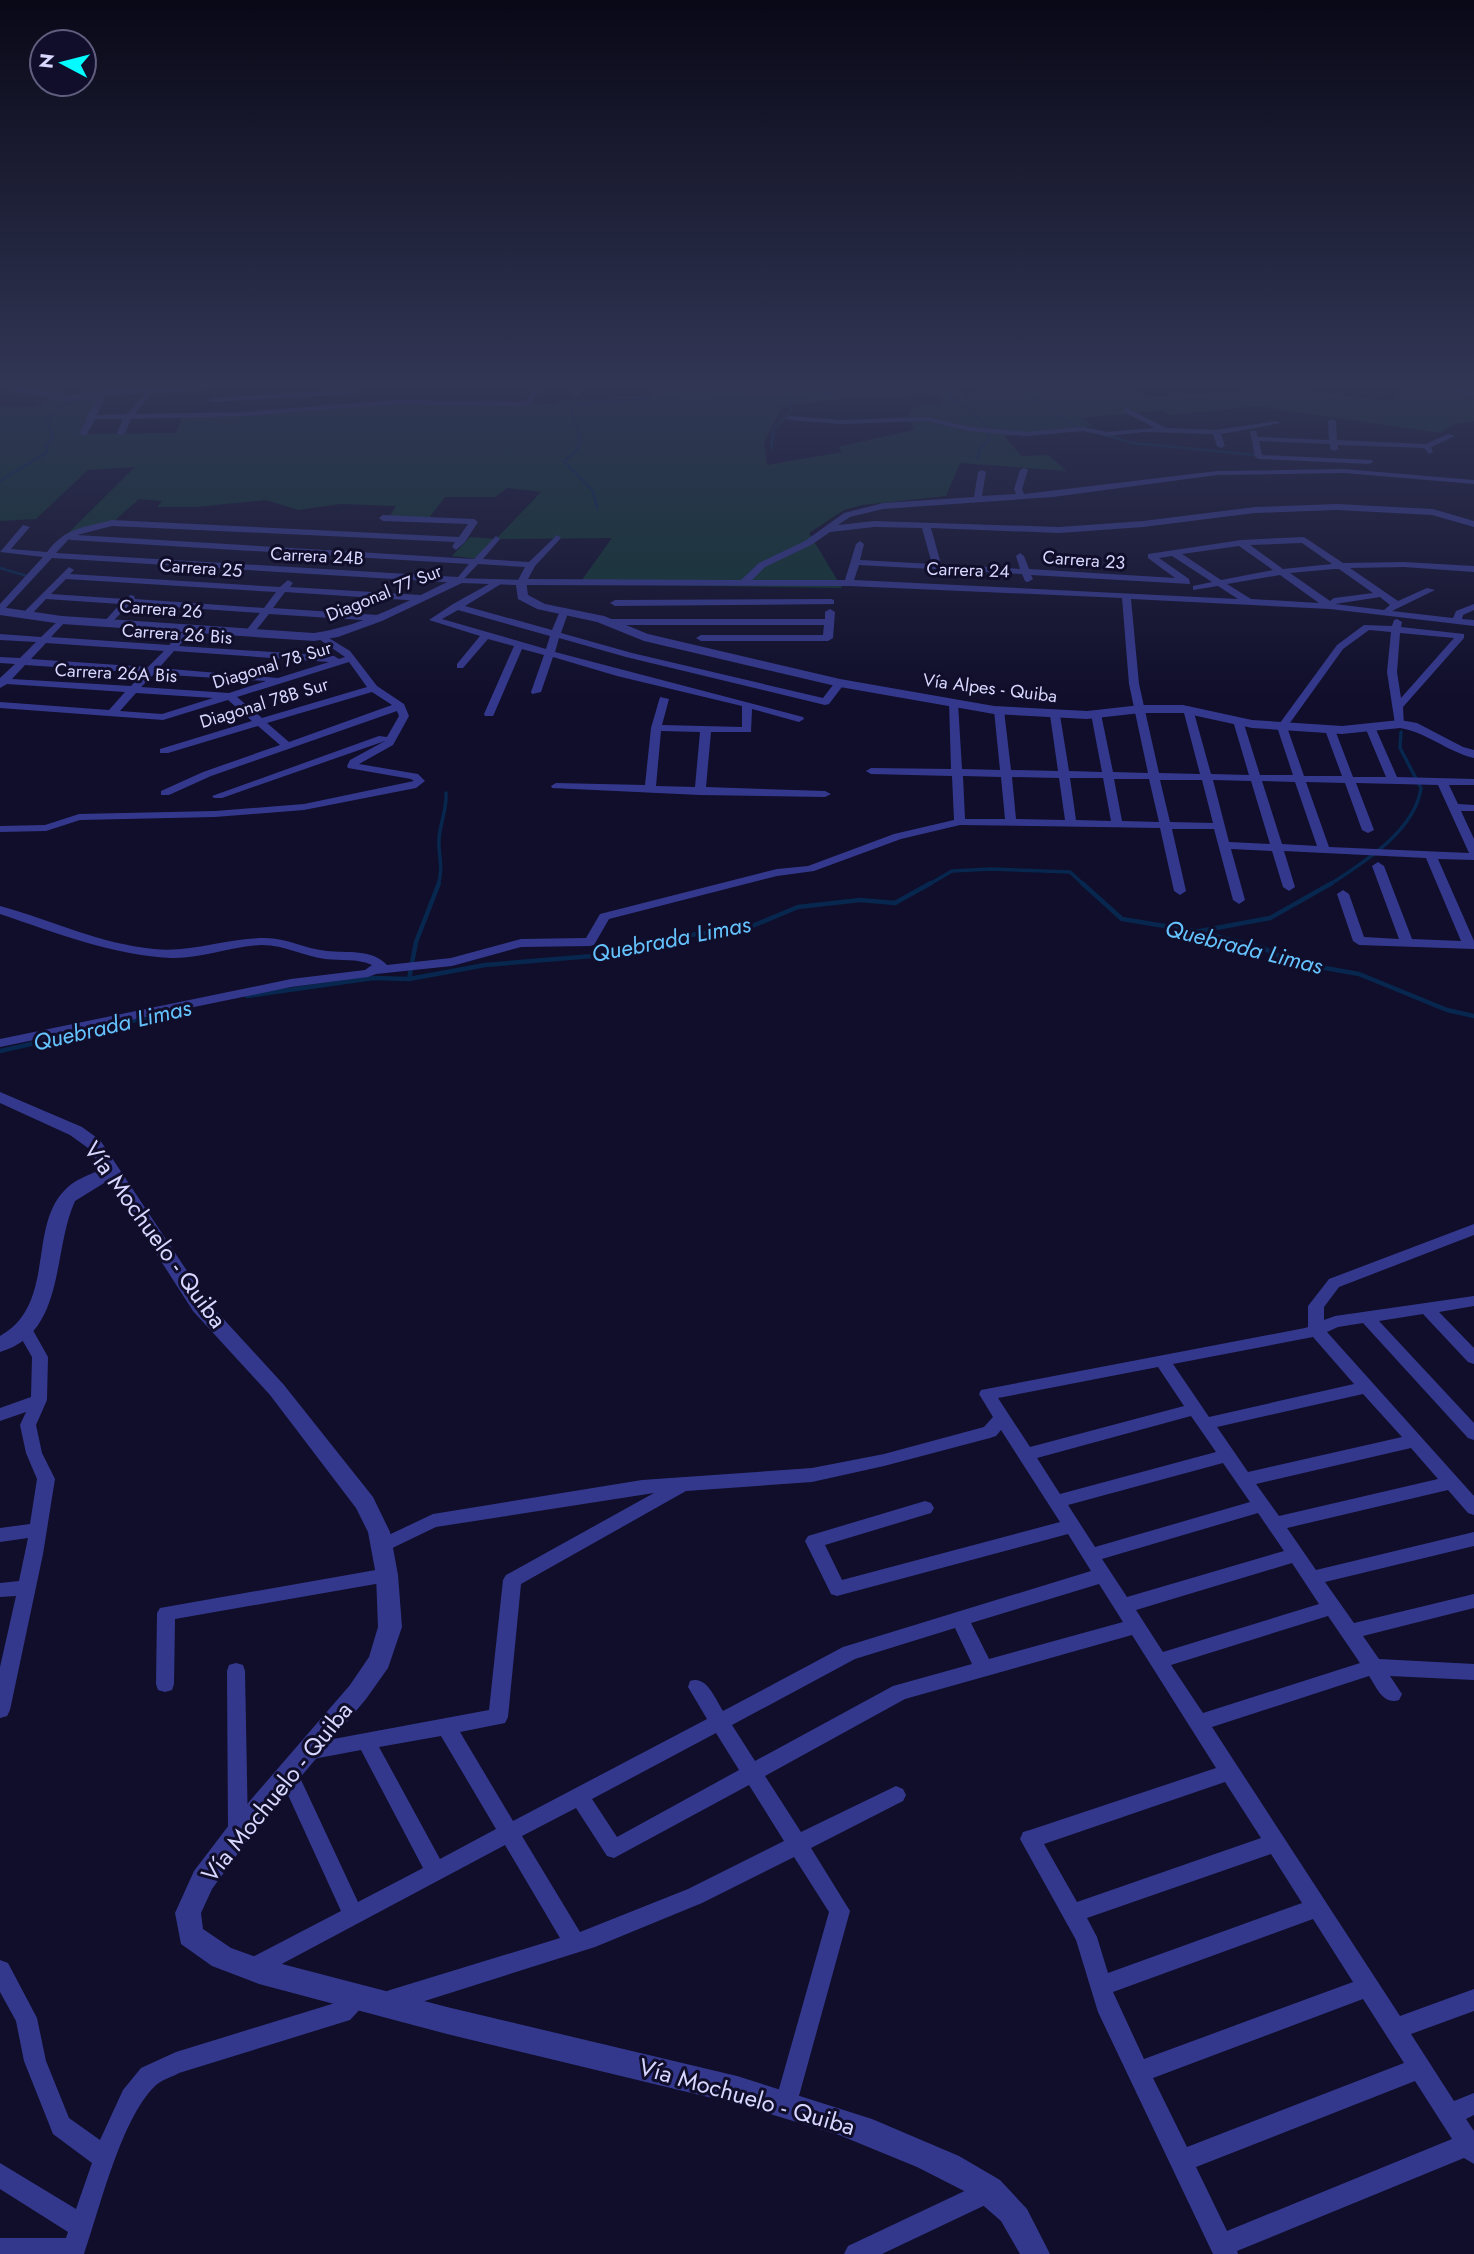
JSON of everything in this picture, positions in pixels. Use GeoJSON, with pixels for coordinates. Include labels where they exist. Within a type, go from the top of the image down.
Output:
{"type":"FeatureCollection","features":[{"type":"Feature","properties":{"kind":"street"},"geometry":{"type":"LineString","coordinates":[[978,497],[979,488]]}},
{"type":"Feature","properties":{"kind":"street"},"geometry":{"type":"LineString","coordinates":[[1018,488],[1020,495]]}},
{"type":"Feature","properties":{"kind":"street"},"geometry":{"type":"LineString","coordinates":[[742,584],[762,565],[808,543],[847,514],[883,506],[1081,488]]}},
{"type":"Feature","properties":{"kind":"street"},"geometry":{"type":"LineString","coordinates":[[827,529],[874,524],[1059,530],[1143,524],[1255,510],[1337,507],[1433,512],[1474,524]]}},
{"type":"Feature","properties":{"kind":"street"},"geometry":{"type":"LineString","coordinates":[[383,518],[474,522],[463,540],[445,558]]}},
{"type":"Feature","properties":{"kind":"street"},"geometry":{"type":"LineString","coordinates":[[0,610],[63,539],[112,523],[463,540]]}},
{"type":"Feature","properties":{"kind":"street"},"geometry":{"type":"LineString","coordinates":[[926,525],[937,567]]}},
{"type":"Feature","properties":{"kind":"street"},"geometry":{"type":"LineString","coordinates":[[108,623],[200,526]]}},
{"type":"Feature","properties":{"kind":"street","name":"Carrera 24B"},"geometry":{"type":"LineString","coordinates":[[26,527],[4,551],[80,558],[460,580]]}},
{"type":"Feature","properties":{"kind":"street"},"geometry":{"type":"LineString","coordinates":[[250,632],[324,534]]}},
{"type":"Feature","properties":{"kind":"street"},"geometry":{"type":"LineString","coordinates":[[522,582],[531,565],[556,538]]}},
{"type":"Feature","properties":{"kind":"street"},"geometry":{"type":"LineString","coordinates":[[63,539],[414,556],[531,565]]}},
{"type":"Feature","properties":{"kind":"street"},"geometry":{"type":"LineString","coordinates":[[25,616],[99,539]]}},
{"type":"Feature","properties":{"kind":"street"},"geometry":{"type":"LineString","coordinates":[[460,580],[496,539]]}},
{"type":"Feature","properties":{"kind":"street","name":"Carrera 23"},"geometry":{"type":"LineString","coordinates":[[1151,556],[1241,543],[1304,540],[1339,566]]}},
{"type":"Feature","properties":{"kind":"street"},"geometry":{"type":"LineString","coordinates":[[1241,543],[1328,604],[1382,594]]}},
{"type":"Feature","properties":{"kind":"street"},"geometry":{"type":"LineString","coordinates":[[849,583],[860,544]]}},
{"type":"Feature","properties":{"kind":"street"},"geometry":{"type":"LineString","coordinates":[[1173,552],[1250,603]]}},
{"type":"Feature","properties":{"kind":"street"},"geometry":{"type":"LineString","coordinates":[[385,596],[414,556]]}},
{"type":"Feature","properties":{"kind":"street"},"geometry":{"type":"LineString","coordinates":[[1020,556],[1032,590]]}},
{"type":"Feature","properties":{"kind":"street"},"geometry":{"type":"LineString","coordinates":[[1151,556],[1151,580]]}},
{"type":"Feature","properties":{"kind":"street"},"geometry":{"type":"LineString","coordinates":[[1151,556],[1196,588],[1199,601]]}},
{"type":"Feature","properties":{"kind":"street","name":"Carrera 23"},"geometry":{"type":"LineString","coordinates":[[855,562],[1186,581]]}},
{"type":"Feature","properties":{"kind":"street"},"geometry":{"type":"LineString","coordinates":[[1196,588],[1286,572],[1393,562],[1474,569]]}},
{"type":"Feature","properties":{"kind":"street"},"geometry":{"type":"LineString","coordinates":[[1339,566],[1382,594],[1397,610],[1474,623]]}},
{"type":"Feature","properties":{"kind":"street","name":"Carrera 25"},"geometry":{"type":"LineString","coordinates":[[63,576],[421,598]]}},
{"type":"Feature","properties":{"kind":"street","name":"Carrera 24"},"geometry":{"type":"LineString","coordinates":[[460,580],[849,583],[1032,590],[1199,601],[1328,604],[1381,613],[1397,610]]}},
{"type":"Feature","properties":{"kind":"street","name":"Diagonal 77 Sur"},"geometry":{"type":"LineString","coordinates":[[321,636],[378,618],[460,580]]}},
{"type":"Feature","properties":{"kind":"street"},"geometry":{"type":"LineString","coordinates":[[498,582],[433,620],[550,654],[799,719]]}},
{"type":"Feature","properties":{"kind":"street","name":"Vía Alpes - Quiba"},"geometry":{"type":"LineString","coordinates":[[522,582],[521,594],[529,602],[563,613],[607,622],[644,637],[682,645],[700,643],[840,682],[953,703],[1055,715],[1140,709],[1188,709],[1238,721],[1330,730],[1399,724],[1412,726],[1458,750],[1474,754]]}},
{"type":"Feature","properties":{"kind":"street"},"geometry":{"type":"LineString","coordinates":[[718,584],[700,643],[828,638],[835,583]]}},
{"type":"Feature","properties":{"kind":"street"},"geometry":{"type":"LineString","coordinates":[[1397,610],[1430,590]]}},
{"type":"Feature","properties":{"kind":"street"},"geometry":{"type":"LineString","coordinates":[[44,596],[378,618]]}},
{"type":"Feature","properties":{"kind":"street"},"geometry":{"type":"LineString","coordinates":[[1126,596],[1134,684],[1180,891]]}},
{"type":"Feature","properties":{"kind":"street"},"geometry":{"type":"LineString","coordinates":[[615,603],[831,602]]}},
{"type":"Feature","properties":{"kind":"street"},"geometry":{"type":"LineString","coordinates":[[456,606],[622,653],[824,702],[840,682]]}},
{"type":"Feature","properties":{"kind":"street"},"geometry":{"type":"LineString","coordinates":[[1457,621],[1459,613],[1474,607]]}},
{"type":"Feature","properties":{"kind":"street","name":"Carrera 26"},"geometry":{"type":"LineString","coordinates":[[0,610],[62,620],[321,636]]}},
{"type":"Feature","properties":{"kind":"street"},"geometry":{"type":"LineString","coordinates":[[1397,610],[1391,675],[1393,692],[1400,705],[1399,724]]}},
{"type":"Feature","properties":{"kind":"street"},"geometry":{"type":"LineString","coordinates":[[536,692],[563,613]]}},
{"type":"Feature","properties":{"kind":"street"},"geometry":{"type":"LineString","coordinates":[[1,683],[62,620]]}},
{"type":"Feature","properties":{"kind":"street"},"geometry":{"type":"LineString","coordinates":[[607,622],[829,622]]}},
{"type":"Feature","properties":{"kind":"street"},"geometry":{"type":"LineString","coordinates":[[1323,847],[1282,727],[1340,647],[1367,626],[1461,636],[1400,705]]}},
{"type":"Feature","properties":{"kind":"street"},"geometry":{"type":"LineString","coordinates":[[0,705],[111,714],[190,628]]}},
{"type":"Feature","properties":{"kind":"street"},"geometry":{"type":"LineString","coordinates":[[460,666],[486,635]]}},
{"type":"Feature","properties":{"kind":"street"},"geometry":{"type":"LineString","coordinates":[[0,829],[46,828],[79,817],[215,814],[304,807],[416,785],[420,781],[414,776],[352,766],[354,762],[389,743],[397,733],[404,716],[400,706],[373,688],[351,658],[321,636]]}},
{"type":"Feature","properties":{"kind":"street","name":"Carrera 26 Bis"},"geometry":{"type":"LineString","coordinates":[[0,637],[323,660],[351,658]]}},
{"type":"Feature","properties":{"kind":"street"},"geometry":{"type":"LineString","coordinates":[[489,714],[519,645]]}},
{"type":"Feature","properties":{"kind":"street"},"geometry":{"type":"LineString","coordinates":[[673,664],[682,645]]}},
{"type":"Feature","properties":{"kind":"street","name":"Diagonal 78 Sur"},"geometry":{"type":"LineString","coordinates":[[111,714],[163,717],[351,658]]}},
{"type":"Feature","properties":{"kind":"street"},"geometry":{"type":"LineString","coordinates":[[0,660],[284,680]]}},
{"type":"Feature","properties":{"kind":"street","name":"Carrera 26A Bis"},"geometry":{"type":"LineString","coordinates":[[1,683],[230,696]]}},
{"type":"Feature","properties":{"kind":"street","name":"Diagonal 78B Sur"},"geometry":{"type":"LineString","coordinates":[[164,751],[373,688]]}},
{"type":"Feature","properties":{"kind":"street"},"geometry":{"type":"LineString","coordinates":[[230,696],[286,745]]}},
{"type":"Feature","properties":{"kind":"street"},"geometry":{"type":"LineString","coordinates":[[650,790],[656,728],[664,699]]}},
{"type":"Feature","properties":{"kind":"street"},"geometry":{"type":"LineString","coordinates":[[953,703],[960,822]]}},
{"type":"Feature","properties":{"kind":"street"},"geometry":{"type":"LineString","coordinates":[[656,728],[747,730],[747,704]]}},
{"type":"Feature","properties":{"kind":"street"},"geometry":{"type":"LineString","coordinates":[[165,793],[207,774],[400,706]]}},
{"type":"Feature","properties":{"kind":"street"},"geometry":{"type":"LineString","coordinates":[[1188,709],[1238,900]]}},
{"type":"Feature","properties":{"kind":"street"},"geometry":{"type":"LineString","coordinates":[[999,710],[1011,822]]}},
{"type":"Feature","properties":{"kind":"street"},"geometry":{"type":"LineString","coordinates":[[1096,714],[1117,824]]}},
{"type":"Feature","properties":{"kind":"street"},"geometry":{"type":"LineString","coordinates":[[1055,715],[1071,823]]}},
{"type":"Feature","properties":{"kind":"street"},"geometry":{"type":"LineString","coordinates":[[1238,721],[1289,887]]}},
{"type":"Feature","properties":{"kind":"street"},"geometry":{"type":"LineString","coordinates":[[1370,727],[1393,781]]}},
{"type":"Feature","properties":{"kind":"street"},"geometry":{"type":"LineString","coordinates":[[700,792],[706,729]]}},
{"type":"Feature","properties":{"kind":"street"},"geometry":{"type":"LineString","coordinates":[[1330,730],[1368,830]]}},
{"type":"Feature","properties":{"kind":"street"},"geometry":{"type":"LineString","coordinates":[[218,796],[397,733]]}},
{"type":"Feature","properties":{"kind":"street"},"geometry":{"type":"LineString","coordinates":[[871,771],[1474,782]]}},
{"type":"Feature","properties":{"kind":"street"},"geometry":{"type":"LineString","coordinates":[[1224,845],[1474,854],[1469,832],[1442,782]]}},
{"type":"Feature","properties":{"kind":"street"},"geometry":{"type":"LineString","coordinates":[[556,786],[825,794]]}},
{"type":"Feature","properties":{"kind":"street"},"geometry":{"type":"LineString","coordinates":[[1454,807],[1474,808]]}},
{"type":"Feature","properties":{"kind":"street"},"geometry":{"type":"LineString","coordinates":[[0,1043],[291,983],[452,962],[521,943],[590,942],[604,917],[777,873],[810,869],[898,836],[960,822],[1219,826]]}},
{"type":"Feature","properties":{"kind":"street"},"geometry":{"type":"LineString","coordinates":[[1343,894],[1359,941],[1471,945],[1430,854]]}},
{"type":"Feature","properties":{"kind":"street"},"geometry":{"type":"LineString","coordinates":[[1378,866],[1407,943]]}},
{"type":"Feature","properties":{"kind":"street"},"geometry":{"type":"LineString","coordinates":[[0,910],[78,937],[144,951],[179,954],[250,942],[279,942],[320,954],[376,960],[381,965],[377,970]]}},
{"type":"Feature","properties":{"kind":"street","name":"Vía Mochuelo - Quiba"},"geometry":{"type":"LineString","coordinates":[[0,1097],[76,1130],[94,1144],[200,1306],[277,1390],[365,1503],[382,1546],[387,1574],[390,1627],[380,1661],[358,1692],[238,1833],[198,1891],[188,1913],[190,1935],[206,1951],[253,1968],[382,2004],[786,2103],[869,2131],[943,2164],[991,2191],[1018,2221],[1035,2254]]}},
{"type":"Feature","properties":{"kind":"street"},"geometry":{"type":"LineString","coordinates":[[0,1345],[24,1329],[35,1311],[48,1276],[64,1204],[86,1184],[114,1171]]}},
{"type":"Feature","properties":{"kind":"street"},"geometry":{"type":"LineString","coordinates":[[1474,1229],[1334,1283],[1316,1306],[1316,1330],[1474,1508]]}},
{"type":"Feature","properties":{"kind":"street"},"geometry":{"type":"LineString","coordinates":[[1230,1772],[1030,1839],[1086,1937],[1101,1986],[1139,2073],[1224,2249],[1471,2148],[1367,1987],[1230,1772],[987,1394],[1316,1330],[1335,1322],[1474,1301]]}},
{"type":"Feature","properties":{"kind":"street"},"geometry":{"type":"LineString","coordinates":[[1426,1308],[1474,1358]]}},
{"type":"Feature","properties":{"kind":"street"},"geometry":{"type":"LineString","coordinates":[[1366,1317],[1474,1434]]}},
{"type":"Feature","properties":{"kind":"street"},"geometry":{"type":"LineString","coordinates":[[0,1707],[7,1650],[27,1587],[46,1479],[34,1453],[28,1425],[39,1400],[40,1357],[24,1329]]}},
{"type":"Feature","properties":{"kind":"street"},"geometry":{"type":"LineString","coordinates":[[1162,1361],[1392,1694]]}},
{"type":"Feature","properties":{"kind":"street"},"geometry":{"type":"LineString","coordinates":[[1026,1455],[1200,1416],[1367,1387]]}},
{"type":"Feature","properties":{"kind":"street"},"geometry":{"type":"LineString","coordinates":[[0,1415],[39,1400]]}},
{"type":"Feature","properties":{"kind":"street"},"geometry":{"type":"LineString","coordinates":[[382,1546],[433,1521],[642,1487],[812,1475],[884,1460],[990,1432],[1002,1418]]}},
{"type":"Feature","properties":{"kind":"street"},"geometry":{"type":"LineString","coordinates":[[1244,1480],[1414,1441]]}},
{"type":"Feature","properties":{"kind":"street"},"geometry":{"type":"LineString","coordinates":[[1056,1502],[1227,1455]]}},
{"type":"Feature","properties":{"kind":"street"},"geometry":{"type":"LineString","coordinates":[[1275,1524],[1451,1483]]}},
{"type":"Feature","properties":{"kind":"street"},"geometry":{"type":"LineString","coordinates":[[306,1751],[498,1717],[512,1580],[683,1485]]}},
{"type":"Feature","properties":{"kind":"street"},"geometry":{"type":"LineString","coordinates":[[1090,1555],[1262,1505]]}},
{"type":"Feature","properties":{"kind":"street"},"geometry":{"type":"LineString","coordinates":[[925,1508],[814,1541],[837,1589],[1072,1526]]}},
{"type":"Feature","properties":{"kind":"street"},"geometry":{"type":"LineString","coordinates":[[0,1535],[38,1530]]}},
{"type":"Feature","properties":{"kind":"street"},"geometry":{"type":"LineString","coordinates":[[1312,1578],[1474,1539]]}},
{"type":"Feature","properties":{"kind":"street"},"geometry":{"type":"LineString","coordinates":[[1123,1606],[1296,1555]]}},
{"type":"Feature","properties":{"kind":"street"},"geometry":{"type":"LineString","coordinates":[[165,1684],[166,1613],[387,1574]]}},
{"type":"Feature","properties":{"kind":"street"},"geometry":{"type":"LineString","coordinates":[[253,1968],[850,1653],[1103,1574]]}},
{"type":"Feature","properties":{"kind":"street"},"geometry":{"type":"LineString","coordinates":[[0,1590],[27,1587]]}},
{"type":"Feature","properties":{"kind":"street"},"geometry":{"type":"LineString","coordinates":[[1350,1632],[1474,1601]]}},
{"type":"Feature","properties":{"kind":"street"},"geometry":{"type":"LineString","coordinates":[[1158,1661],[1333,1607]]}},
{"type":"Feature","properties":{"kind":"street"},"geometry":{"type":"LineString","coordinates":[[960,1619],[984,1669]]}},
{"type":"Feature","properties":{"kind":"street"},"geometry":{"type":"LineString","coordinates":[[579,1796],[614,1849],[900,1692],[1136,1626]]}},
{"type":"Feature","properties":{"kind":"street"},"geometry":{"type":"LineString","coordinates":[[1198,1723],[1374,1667],[1474,1672]]}},
{"type":"Feature","properties":{"kind":"street"},"geometry":{"type":"LineString","coordinates":[[236,1671],[238,1833]]}},
{"type":"Feature","properties":{"kind":"street"},"geometry":{"type":"LineString","coordinates":[[697,1687],[840,1911],[786,2103]]}},
{"type":"Feature","properties":{"kind":"street"},"geometry":{"type":"LineString","coordinates":[[446,1727],[575,1943]]}},
{"type":"Feature","properties":{"kind":"street"},"geometry":{"type":"LineString","coordinates":[[366,1741],[436,1871]]}},
{"type":"Feature","properties":{"kind":"street"},"geometry":{"type":"LineString","coordinates":[[288,1773],[353,1915]]}},
{"type":"Feature","properties":{"kind":"street"},"geometry":{"type":"LineString","coordinates":[[382,2004],[575,1943],[695,1896],[896,1795]]}},
{"type":"Feature","properties":{"kind":"street"},"geometry":{"type":"LineString","coordinates":[[1073,1913],[1275,1843]]}},
{"type":"Feature","properties":{"kind":"street"},"geometry":{"type":"LineString","coordinates":[[1101,1986],[1317,1908]]}},
{"type":"Feature","properties":{"kind":"street"},"geometry":{"type":"LineString","coordinates":[[0,1970],[26,2018],[35,2061],[61,2126],[104,2158]]}},
{"type":"Feature","properties":{"kind":"street"},"geometry":{"type":"LineString","coordinates":[[1139,2073],[1367,1987]]}},
{"type":"Feature","properties":{"kind":"street"},"geometry":{"type":"LineString","coordinates":[[0,2250],[72,2252],[104,2158],[131,2098],[149,2076],[176,2063],[342,2012],[356,1997]]}},
{"type":"Feature","properties":{"kind":"street"},"geometry":{"type":"LineString","coordinates":[[1395,2029],[1474,2000]]}},
{"type":"Feature","properties":{"kind":"street"},"geometry":{"type":"LineString","coordinates":[[1182,2161],[1419,2068]]}},
{"type":"Feature","properties":{"kind":"street"},"geometry":{"type":"LineString","coordinates":[[1449,2114],[1474,2104]]}},
{"type":"Feature","properties":{"kind":"street"},"geometry":{"type":"LineString","coordinates":[[0,2175],[80,2227]]}},
{"type":"Feature","properties":{"kind":"street"},"geometry":{"type":"LineString","coordinates":[[856,2254],[991,2191]]}},
{"type":"Feature","properties":{"kind":"green space"},"geometry":{"type":"Polygon","coordinates":[[[0,488],[69,488],[36,519],[0,521],[0,488]]]}},
{"type":"Feature","properties":{"kind":"green space"},"geometry":{"type":"Polygon","coordinates":[[[114,488],[507,488],[495,497],[445,497],[429,518],[390,516],[396,506],[340,504],[298,510],[266,500],[196,507],[157,507],[162,501],[139,499],[112,523],[61,540],[114,488]]]}},
{"type":"Feature","properties":{"kind":"green space"},"geometry":{"type":"Polygon","coordinates":[[[509,488],[949,488],[946,496],[862,505],[844,510],[809,533],[842,588],[579,584],[612,538],[496,539],[541,492],[509,488]]]}},
{"type":"Feature","properties":{"kind":"green space"},"geometry":{"type":"Polygon","coordinates":[[[470,537],[496,539],[478,559],[452,556],[470,537]]]}},
{"type":"Feature","properties":{"kind":"waterway"},"geometry":{"type":"LineString","coordinates":[[590,488],[597,507]]}},
{"type":"Feature","properties":{"kind":"waterway"},"geometry":{"type":"LineString","coordinates":[[0,568],[27,576]]}},
{"type":"Feature","properties":{"kind":"waterway"},"geometry":{"type":"LineString","coordinates":[[1329,885],[1386,844],[1409,818],[1417,804],[1421,788],[1400,748],[1401,732]]}},
{"type":"Feature","properties":{"kind":"waterway"},"geometry":{"type":"LineString","coordinates":[[438,885],[441,867],[439,839],[446,793]]}},
{"type":"Feature","properties":{"kind":"waterway","name":"Quebrada Limas"},"geometry":{"type":"LineString","coordinates":[[928,885],[952,871],[991,869],[1070,872],[1084,885]]}},
{"type":"Feature","properties":{"kind":"waterway"},"geometry":{"type":"LineString","coordinates":[[409,979],[416,942],[439,883]]}},
{"type":"Feature","properties":{"kind":"waterway","name":"Quebrada Limas"},"geometry":{"type":"LineString","coordinates":[[409,979],[485,965],[605,955],[646,941],[750,927],[798,907],[860,900],[895,903],[931,883]]}},
{"type":"Feature","properties":{"kind":"waterway","name":"Quebrada Limas"},"geometry":{"type":"LineString","coordinates":[[1082,883],[1122,919],[1195,931],[1263,948],[1291,962],[1359,974],[1447,1010],[1474,1016]]}},
{"type":"Feature","properties":{"kind":"waterway"},"geometry":{"type":"LineString","coordinates":[[1200,931],[1270,918],[1332,883]]}},
{"type":"Feature","properties":{"kind":"waterway","name":"Quebrada Limas"},"geometry":{"type":"LineString","coordinates":[[247,996],[373,978],[409,979]]}},
{"type":"Feature","properties":{"kind":"waterway","name":"Quebrada Limas"},"geometry":{"type":"LineString","coordinates":[[0,1051],[180,1010]]}}]}
